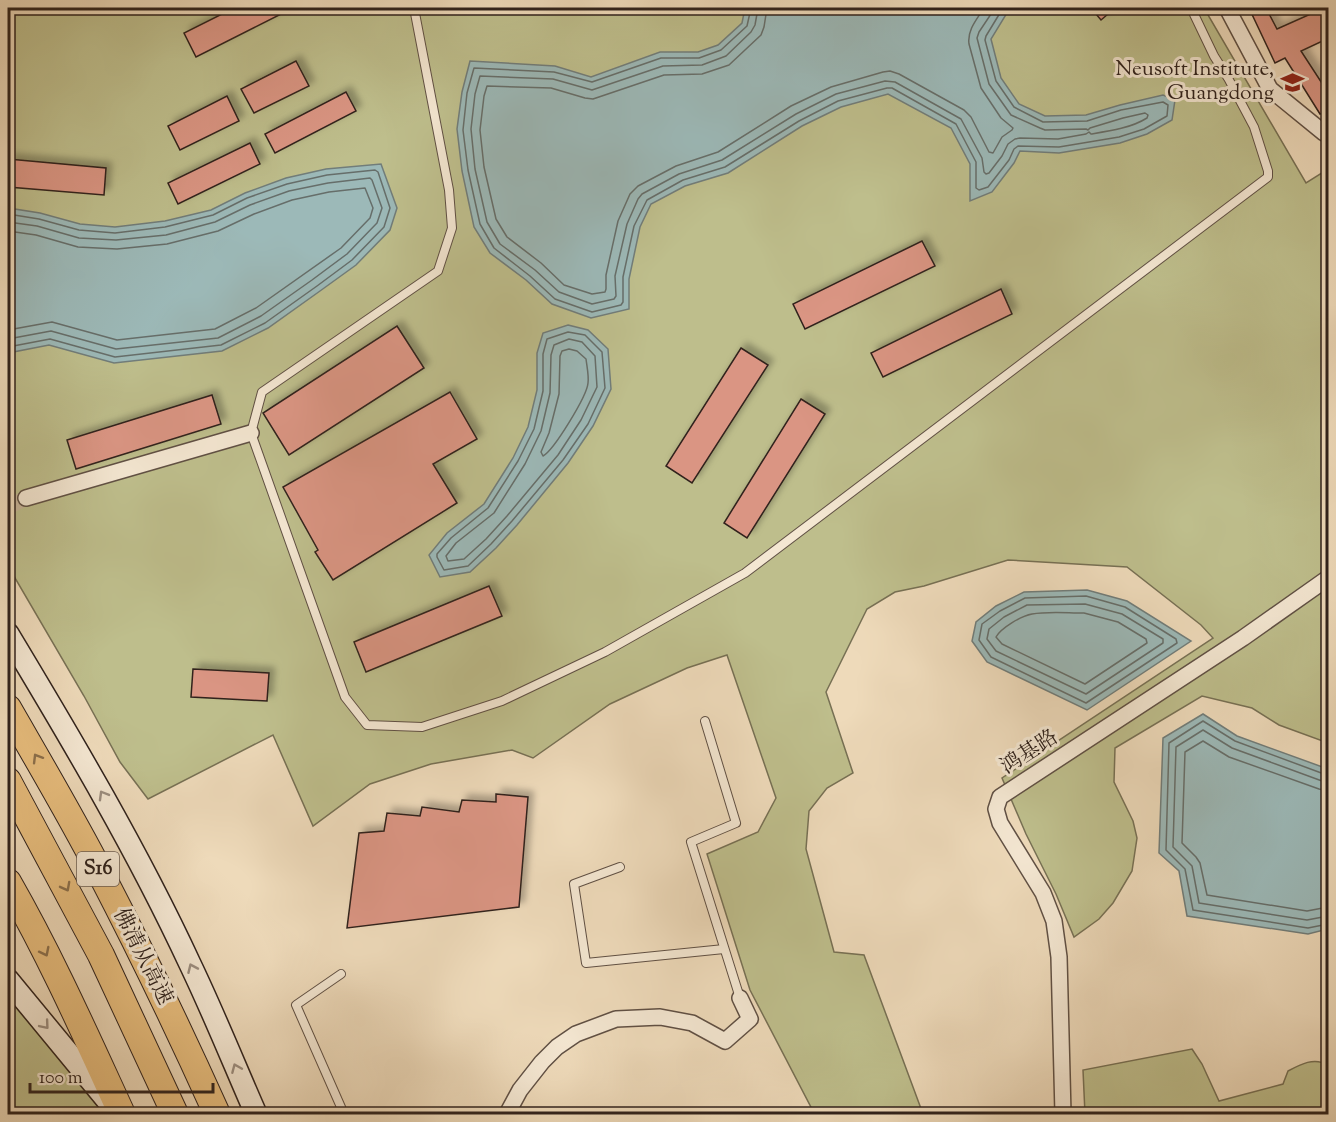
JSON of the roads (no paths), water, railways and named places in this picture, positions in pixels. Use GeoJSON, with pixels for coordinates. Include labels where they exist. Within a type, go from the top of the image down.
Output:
{"type":"FeatureCollection","features":[{"type":"Feature","properties":{"kind":"highway","name":"佛清从高速"},"geometry":{"type":"LineString","coordinates":[[8,708],[99,870],[181,1033],[217,1114]]}},
{"type":"Feature","properties":{"kind":"highway","name":"佛清从高速"},"geometry":{"type":"LineString","coordinates":[[8,781],[101,955],[176,1114]]}},
{"type":"Feature","properties":{"kind":"highway"},"geometry":{"type":"LineString","coordinates":[[8,791],[45,849]]}},
{"type":"Feature","properties":{"kind":"highway"},"geometry":{"type":"LineString","coordinates":[[8,882],[55,972],[121,1114]]}},
{"type":"Feature","properties":{"kind":"main road"},"geometry":{"type":"LineString","coordinates":[[8,634],[109,805],[181,945],[256,1114]]}},
{"type":"Feature","properties":{"kind":"main road"},"geometry":{"type":"LineString","coordinates":[[8,980],[121,1114]]}},
{"type":"Feature","properties":{"kind":"street"},"geometry":{"type":"LineString","coordinates":[[1227,8],[1270,89],[1324,132],[1329,130]]}},
{"type":"Feature","properties":{"kind":"street"},"geometry":{"type":"LineString","coordinates":[[26,498],[251,433]]}},
{"type":"Feature","properties":{"kind":"street","name":"鸿基路"},"geometry":{"type":"LineString","coordinates":[[1063,1114],[1059,957],[1054,921],[1043,893],[1000,823],[996,809],[1000,797],[1243,639],[1329,578]]}},
{"type":"Feature","properties":{"kind":"street"},"geometry":{"type":"LineString","coordinates":[[507,1114],[520,1090],[542,1062],[557,1047],[576,1034],[615,1019],[660,1017],[692,1023],[725,1041],[750,1019],[740,998]]}},
{"type":"Feature","properties":{"kind":"lane"},"geometry":{"type":"LineString","coordinates":[[414,8],[449,190],[452,228],[438,272],[262,392],[251,433],[345,697],[367,725],[422,728],[502,701],[605,652],[746,573],[1268,177],[1254,127],[1214,56],[1191,8]]}},
{"type":"Feature","properties":{"kind":"lane"},"geometry":{"type":"LineString","coordinates":[[705,721],[736,822],[691,842],[740,998]]}},
{"type":"Feature","properties":{"kind":"lane"},"geometry":{"type":"LineString","coordinates":[[620,867],[574,885],[586,963],[724,949]]}},
{"type":"Feature","properties":{"kind":"lane"},"geometry":{"type":"LineString","coordinates":[[341,974],[296,1005],[344,1114]]}},
{"type":"Feature","properties":{"kind":"water"},"geometry":{"type":"Polygon","coordinates":[[[745,8],[1010,8],[991,39],[1001,78],[1019,104],[1045,116],[1086,115],[1163,95],[1175,100],[1172,120],[1147,134],[1120,143],[1059,153],[1020,151],[1014,163],[992,192],[970,201],[970,164],[951,128],[888,94],[841,107],[802,126],[728,173],[685,186],[651,204],[640,227],[629,279],[629,309],[591,318],[552,304],[526,280],[490,253],[474,227],[462,171],[457,129],[462,92],[470,61],[555,66],[591,77],[660,52],[698,52],[718,45],[742,23],[745,8]]]}},
{"type":"Feature","properties":{"kind":"water"},"geometry":{"type":"Polygon","coordinates":[[[381,164],[397,208],[390,230],[356,265],[268,328],[222,351],[114,363],[49,345],[8,353],[8,208],[40,213],[80,224],[115,227],[165,221],[211,210],[245,193],[286,178],[326,169],[381,164]]]}},
{"type":"Feature","properties":{"kind":"water"},"geometry":{"type":"Polygon","coordinates":[[[568,325],[588,330],[608,349],[611,389],[593,426],[568,463],[496,548],[470,572],[440,577],[429,555],[447,533],[484,504],[513,458],[528,427],[537,390],[537,353],[543,333],[568,325]]]}},
{"type":"Feature","properties":{"kind":"water"},"geometry":{"type":"Polygon","coordinates":[[[1087,590],[1127,601],[1191,641],[1087,710],[987,662],[972,641],[976,622],[996,606],[1024,592],[1087,590]]]}},
{"type":"Feature","properties":{"kind":"water"},"geometry":{"type":"Polygon","coordinates":[[[1203,714],[1237,736],[1328,769],[1328,929],[1308,934],[1187,916],[1179,871],[1159,853],[1163,738],[1203,714]]]}},
{"type":"Feature","properties":{"kind":"tunnel"},"geometry":{"type":"LineString","coordinates":[[8,507],[26,498]]}},
{"type":"Feature","properties":{"kind":"place","name":"Neusoft Institute, Guangdong"},"geometry":{"type":"Point","coordinates":[1292,82]}}]}
